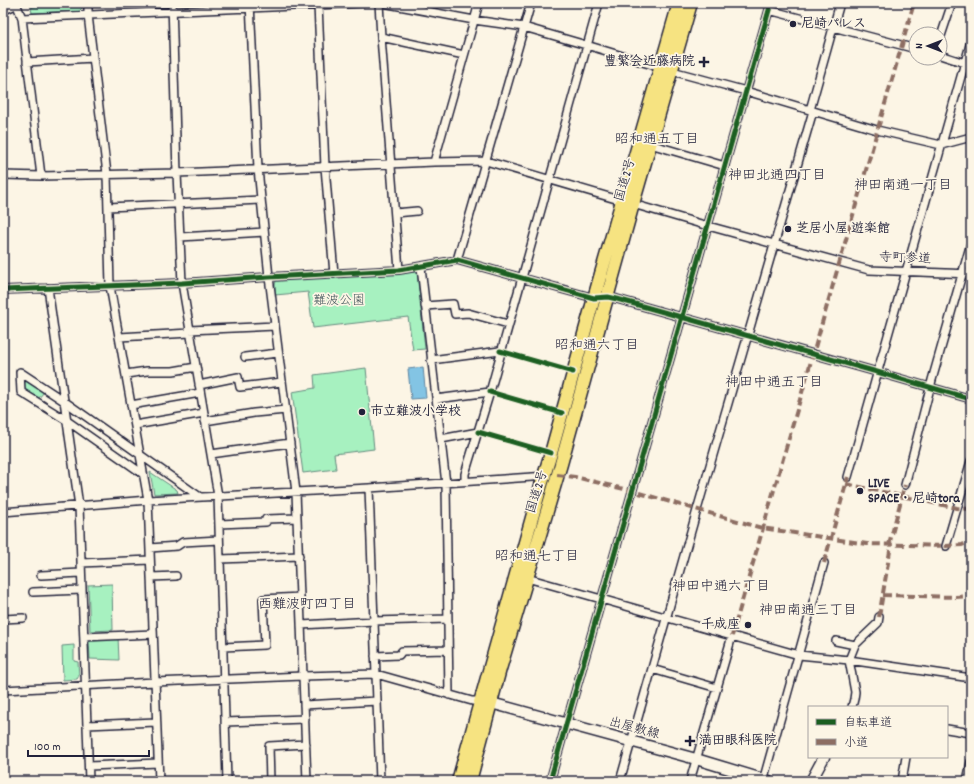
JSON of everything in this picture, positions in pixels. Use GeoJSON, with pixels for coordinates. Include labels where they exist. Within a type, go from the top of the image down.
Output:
{"type":"FeatureCollection","features":[{"type":"Feature","properties":{"kind":"highway","name":"国道2号"},"geometry":{"type":"LineString","coordinates":[[470,781],[486,702],[543,476],[551,453],[594,298],[650,144],[679,3]]}},
{"type":"Feature","properties":{"kind":"highway","name":"国道2号"},"geometry":{"type":"LineString","coordinates":[[458,781],[527,578],[608,297],[628,202],[666,69],[692,3]]}},
{"type":"Feature","properties":{"kind":"street"},"geometry":{"type":"LineString","coordinates":[[3,9],[16,3],[22,18],[41,176]]}},
{"type":"Feature","properties":{"kind":"street"},"geometry":{"type":"LineString","coordinates":[[88,3],[88,15],[107,174],[110,286],[148,500],[158,781]]}},
{"type":"Feature","properties":{"kind":"street"},"geometry":{"type":"LineString","coordinates":[[172,3],[182,284],[218,496],[227,781]]}},
{"type":"Feature","properties":{"kind":"street"},"geometry":{"type":"LineString","coordinates":[[22,18],[173,12],[250,5],[318,6],[361,3]]}},
{"type":"Feature","properties":{"kind":"street"},"geometry":{"type":"LineString","coordinates":[[379,3],[399,270]]}},
{"type":"Feature","properties":{"kind":"street"},"geometry":{"type":"LineString","coordinates":[[383,3],[524,28],[877,130],[941,145],[971,137]]}},
{"type":"Feature","properties":{"kind":"street"},"geometry":{"type":"LineString","coordinates":[[434,162],[479,3]]}},
{"type":"Feature","properties":{"kind":"street"},"geometry":{"type":"LineString","coordinates":[[457,260],[531,3]]}},
{"type":"Feature","properties":{"kind":"street"},"geometry":{"type":"LineString","coordinates":[[465,481],[465,474],[490,392],[500,351],[599,3]]}},
{"type":"Feature","properties":{"kind":"street"},"geometry":{"type":"LineString","coordinates":[[620,781],[748,336],[840,3]]}},
{"type":"Feature","properties":{"kind":"street"},"geometry":{"type":"LineString","coordinates":[[944,26],[952,3]]}},
{"type":"Feature","properties":{"kind":"street"},"geometry":{"type":"LineString","coordinates":[[250,5],[258,169],[269,277],[296,492],[307,781]]}},
{"type":"Feature","properties":{"kind":"street"},"geometry":{"type":"LineString","coordinates":[[318,6],[325,167],[334,274]]}},
{"type":"Feature","properties":{"kind":"street"},"geometry":{"type":"LineString","coordinates":[[550,781],[770,6],[833,27],[908,47]]}},
{"type":"Feature","properties":{"kind":"street"},"geometry":{"type":"LineString","coordinates":[[381,37],[464,55]]}},
{"type":"Feature","properties":{"kind":"street"},"geometry":{"type":"LineString","coordinates":[[848,477],[971,41]]}},
{"type":"Feature","properties":{"kind":"street"},"geometry":{"type":"LineString","coordinates":[[28,62],[93,58]]}},
{"type":"Feature","properties":{"kind":"street"},"geometry":{"type":"LineString","coordinates":[[948,58],[965,63]]}},
{"type":"Feature","properties":{"kind":"street"},"geometry":{"type":"LineString","coordinates":[[650,144],[725,166]]}},
{"type":"Feature","properties":{"kind":"street","name":"寺町参道"},"geometry":{"type":"LineString","coordinates":[[3,175],[41,176],[177,173],[486,161],[708,226],[868,270],[971,274]]}},
{"type":"Feature","properties":{"kind":"street"},"geometry":{"type":"LineString","coordinates":[[108,207],[261,200]]}},
{"type":"Feature","properties":{"kind":"street"},"geometry":{"type":"LineString","coordinates":[[395,213],[417,211]]}},
{"type":"Feature","properties":{"kind":"street"},"geometry":{"type":"LineString","coordinates":[[180,237],[264,232]]}},
{"type":"Feature","properties":{"kind":"street"},"geometry":{"type":"LineString","coordinates":[[905,484],[930,387],[971,243]]}},
{"type":"Feature","properties":{"kind":"street"},"geometry":{"type":"LineString","coordinates":[[3,290],[182,284],[269,277],[399,270],[457,260],[594,298],[608,297],[682,317],[971,399]]}},
{"type":"Feature","properties":{"kind":"street"},"geometry":{"type":"LineString","coordinates":[[421,267],[446,484],[449,695]]}},
{"type":"Feature","properties":{"kind":"street"},"geometry":{"type":"LineString","coordinates":[[48,288],[79,506],[89,781]]}},
{"type":"Feature","properties":{"kind":"street"},"geometry":{"type":"LineString","coordinates":[[425,306],[453,304],[455,314],[468,313],[508,324]]}},
{"type":"Feature","properties":{"kind":"street"},"geometry":{"type":"LineString","coordinates":[[119,337],[275,326]]}},
{"type":"Feature","properties":{"kind":"street"},"geometry":{"type":"LineString","coordinates":[[431,360],[500,351]]}},
{"type":"Feature","properties":{"kind":"street"},"geometry":{"type":"LineString","coordinates":[[245,357],[278,353]]}},
{"type":"Feature","properties":{"kind":"street"},"geometry":{"type":"LineString","coordinates":[[126,374],[196,367]]}},
{"type":"Feature","properties":{"kind":"street"},"geometry":{"type":"LineString","coordinates":[[144,474],[66,420],[22,392],[20,372],[64,401],[200,497]]}},
{"type":"Feature","properties":{"kind":"street"},"geometry":{"type":"LineString","coordinates":[[199,385],[238,377],[240,387],[282,382]]}},
{"type":"Feature","properties":{"kind":"street"},"geometry":{"type":"LineString","coordinates":[[436,399],[490,392]]}},
{"type":"Feature","properties":{"kind":"street"},"geometry":{"type":"LineString","coordinates":[[131,405],[200,393]]}},
{"type":"Feature","properties":{"kind":"street"},"geometry":{"type":"LineString","coordinates":[[135,425],[286,410]]}},
{"type":"Feature","properties":{"kind":"street"},"geometry":{"type":"LineString","coordinates":[[441,439],[478,432]]}},
{"type":"Feature","properties":{"kind":"street"},"geometry":{"type":"LineString","coordinates":[[211,454],[290,442]]}},
{"type":"Feature","properties":{"kind":"street"},"geometry":{"type":"LineString","coordinates":[[946,546],[971,461]]}},
{"type":"Feature","properties":{"kind":"street"},"geometry":{"type":"LineString","coordinates":[[3,512],[148,500],[446,484],[465,481],[557,475]]}},
{"type":"Feature","properties":{"kind":"street"},"geometry":{"type":"LineString","coordinates":[[369,488],[380,781]]}},
{"type":"Feature","properties":{"kind":"street"},"geometry":{"type":"LineString","coordinates":[[219,524],[266,522],[266,519],[297,518]]}},
{"type":"Feature","properties":{"kind":"street"},"geometry":{"type":"LineString","coordinates":[[150,548],[176,546],[183,542],[219,540]]}},
{"type":"Feature","properties":{"kind":"street"},"geometry":{"type":"LineString","coordinates":[[220,560],[298,556]]}},
{"type":"Feature","properties":{"kind":"street"},"geometry":{"type":"LineString","coordinates":[[81,563],[150,560]]}},
{"type":"Feature","properties":{"kind":"street"},"geometry":{"type":"LineString","coordinates":[[766,780],[824,564]]}},
{"type":"Feature","properties":{"kind":"street"},"geometry":{"type":"LineString","coordinates":[[41,575],[81,573]]}},
{"type":"Feature","properties":{"kind":"street"},"geometry":{"type":"LineString","coordinates":[[151,577],[176,576]]}},
{"type":"Feature","properties":{"kind":"street"},"geometry":{"type":"LineString","coordinates":[[527,578],[799,655],[849,660],[971,678]]}},
{"type":"Feature","properties":{"kind":"street"},"geometry":{"type":"LineString","coordinates":[[33,592],[82,590]]}},
{"type":"Feature","properties":{"kind":"street"},"geometry":{"type":"LineString","coordinates":[[223,647],[265,645],[263,599],[300,597]]}},
{"type":"Feature","properties":{"kind":"street"},"geometry":{"type":"LineString","coordinates":[[852,706],[855,692],[849,660],[855,645],[878,623],[879,617]]}},
{"type":"Feature","properties":{"kind":"street"},"geometry":{"type":"LineString","coordinates":[[3,620],[22,618]]}},
{"type":"Feature","properties":{"kind":"street"},"geometry":{"type":"LineString","coordinates":[[301,625],[448,619]]}},
{"type":"Feature","properties":{"kind":"street"},"geometry":{"type":"LineString","coordinates":[[84,637],[153,634]]}},
{"type":"Feature","properties":{"kind":"street"},"geometry":{"type":"LineString","coordinates":[[690,781],[732,636]]}},
{"type":"Feature","properties":{"kind":"street"},"geometry":{"type":"LineString","coordinates":[[836,641],[855,645]]}},
{"type":"Feature","properties":{"kind":"street"},"geometry":{"type":"LineString","coordinates":[[375,656],[399,655],[402,651],[448,650]]}},
{"type":"Feature","properties":{"kind":"street"},"geometry":{"type":"LineString","coordinates":[[652,669],[717,688]]}},
{"type":"Feature","properties":{"kind":"street"},"geometry":{"type":"LineString","coordinates":[[3,690],[224,679],[376,674],[472,701],[486,702]]}},
{"type":"Feature","properties":{"kind":"street"},"geometry":{"type":"LineString","coordinates":[[304,705],[377,701]]}},
{"type":"Feature","properties":{"kind":"street","name":"出屋敷線"},"geometry":{"type":"LineString","coordinates":[[486,702],[696,759],[766,780]]}},
{"type":"Feature","properties":{"kind":"street"},"geometry":{"type":"LineString","coordinates":[[225,722],[305,719]]}},
{"type":"Feature","properties":{"kind":"street"},"geometry":{"type":"LineString","coordinates":[[87,726],[156,722]]}},
{"type":"Feature","properties":{"kind":"street"},"geometry":{"type":"LineString","coordinates":[[948,729],[971,733]]}},
{"type":"Feature","properties":{"kind":"street"},"geometry":{"type":"LineString","coordinates":[[268,781],[270,781],[269,746],[306,744]]}},
{"type":"Feature","properties":{"kind":"street"},"geometry":{"type":"LineString","coordinates":[[811,781],[823,758]]}},
{"type":"Feature","properties":{"kind":"street"},"geometry":{"type":"LineString","coordinates":[[902,781],[906,758]]}},
{"type":"Feature","properties":{"kind":"street"},"geometry":{"type":"LineString","coordinates":[[969,778],[971,762]]}},
{"type":"Feature","properties":{"kind":"street"},"geometry":{"type":"LineString","coordinates":[[89,766],[158,763]]}},
{"type":"Feature","properties":{"kind":"green space"},"geometry":{"type":"Polygon","coordinates":[[[43,3],[83,3],[83,7],[79,11],[32,13],[31,8],[43,3]]]}},
{"type":"Feature","properties":{"kind":"green space","name":"難波公園"},"geometry":{"type":"Polygon","coordinates":[[[417,272],[425,349],[413,350],[408,317],[313,328],[308,292],[275,295],[276,281],[417,272]]]}},
{"type":"Feature","properties":{"kind":"green space"},"geometry":{"type":"Polygon","coordinates":[[[366,368],[374,449],[334,454],[336,469],[303,473],[292,392],[315,388],[314,375],[366,368]]]}},
{"type":"Feature","properties":{"kind":"green space"},"geometry":{"type":"Polygon","coordinates":[[[23,379],[44,392],[38,399],[24,390],[23,379]]]}},
{"type":"Feature","properties":{"kind":"green space"},"geometry":{"type":"Polygon","coordinates":[[[150,472],[177,490],[178,493],[154,494],[150,472]]]}},
{"type":"Feature","properties":{"kind":"green space"},"geometry":{"type":"Polygon","coordinates":[[[112,584],[113,630],[90,631],[88,585],[112,584]]]}},
{"type":"Feature","properties":{"kind":"green space"},"geometry":{"type":"Polygon","coordinates":[[[118,637],[119,660],[90,659],[89,639],[118,637]]]}},
{"type":"Feature","properties":{"kind":"green space"},"geometry":{"type":"Polygon","coordinates":[[[74,645],[74,661],[78,662],[79,676],[77,679],[63,680],[62,646],[74,645]]]}},
{"type":"Feature","properties":{"kind":"water"},"geometry":{"type":"Polygon","coordinates":[[[423,367],[426,398],[411,399],[408,369],[423,367]]]}},
{"type":"Feature","properties":{"kind":"marked path"},"geometry":{"type":"LineString","coordinates":[[732,636],[914,3]]}},
{"type":"Feature","properties":{"kind":"marked path"},"geometry":{"type":"LineString","coordinates":[[557,475],[575,477],[632,491],[762,528],[867,544],[946,546],[962,545],[971,541]]}},
{"type":"Feature","properties":{"kind":"marked path"},"geometry":{"type":"LineString","coordinates":[[824,563],[848,477]]}},
{"type":"Feature","properties":{"kind":"marked path"},"geometry":{"type":"LineString","coordinates":[[846,484],[957,508],[971,509]]}},
{"type":"Feature","properties":{"kind":"marked path"},"geometry":{"type":"LineString","coordinates":[[889,545],[905,485]]}},
{"type":"Feature","properties":{"kind":"marked path"},"geometry":{"type":"LineString","coordinates":[[879,617],[891,545]]}},
{"type":"Feature","properties":{"kind":"marked path"},"geometry":{"type":"LineString","coordinates":[[883,595],[971,596]]}},
{"type":"Feature","properties":{"kind":"cycle path"},"geometry":{"type":"LineString","coordinates":[[550,781],[771,3]]}},
{"type":"Feature","properties":{"kind":"cycle path"},"geometry":{"type":"LineString","coordinates":[[3,290],[182,283],[399,270],[457,260],[594,298],[608,297],[617,299],[971,399]]}},
{"type":"Feature","properties":{"kind":"cycle path"},"geometry":{"type":"LineString","coordinates":[[500,351],[573,372]]}},
{"type":"Feature","properties":{"kind":"cycle path"},"geometry":{"type":"LineString","coordinates":[[490,392],[562,413]]}},
{"type":"Feature","properties":{"kind":"cycle path"},"geometry":{"type":"LineString","coordinates":[[478,432],[551,453]]}},
{"type":"Feature","properties":{"kind":"place","name":"尼崎パレス"},"geometry":{"type":"Point","coordinates":[793,24]}},
{"type":"Feature","properties":{"kind":"place","name":"豊繁会近藤病院"},"geometry":{"type":"Point","coordinates":[704,62]}},
{"type":"Feature","properties":{"kind":"place","name":"芝居小屋 遊楽館"},"geometry":{"type":"Point","coordinates":[788,229]}},
{"type":"Feature","properties":{"kind":"place","name":"市立難波小学校"},"geometry":{"type":"Point","coordinates":[362,412]}},
{"type":"Feature","properties":{"kind":"place","name":"LIVE SPACE・尼崎tora"},"geometry":{"type":"Point","coordinates":[860,491]}},
{"type":"Feature","properties":{"kind":"place","name":"千成座"},"geometry":{"type":"Point","coordinates":[748,625]}},
{"type":"Feature","properties":{"kind":"place","name":"満田眼科医院"},"geometry":{"type":"Point","coordinates":[690,741]}},
{"type":"Feature","properties":{"kind":"district","name":"昭和通五丁目"},"geometry":{"type":"Point","coordinates":[657,140]}},
{"type":"Feature","properties":{"kind":"district","name":"神田北通四丁目"},"geometry":{"type":"Point","coordinates":[777,176]}},
{"type":"Feature","properties":{"kind":"district","name":"神田南通一丁目"},"geometry":{"type":"Point","coordinates":[903,186]}},
{"type":"Feature","properties":{"kind":"district","name":"昭和通六丁目"},"geometry":{"type":"Point","coordinates":[597,346]}},
{"type":"Feature","properties":{"kind":"district","name":"神田中通五丁目"},"geometry":{"type":"Point","coordinates":[774,383]}},
{"type":"Feature","properties":{"kind":"district","name":"昭和通七丁目"},"geometry":{"type":"Point","coordinates":[537,557]}},
{"type":"Feature","properties":{"kind":"district","name":"神田中通六丁目"},"geometry":{"type":"Point","coordinates":[721,587]}},
{"type":"Feature","properties":{"kind":"district","name":"西難波町四丁目"},"geometry":{"type":"Point","coordinates":[307,605]}},
{"type":"Feature","properties":{"kind":"district","name":"神田南通三丁目"},"geometry":{"type":"Point","coordinates":[808,611]}}]}
